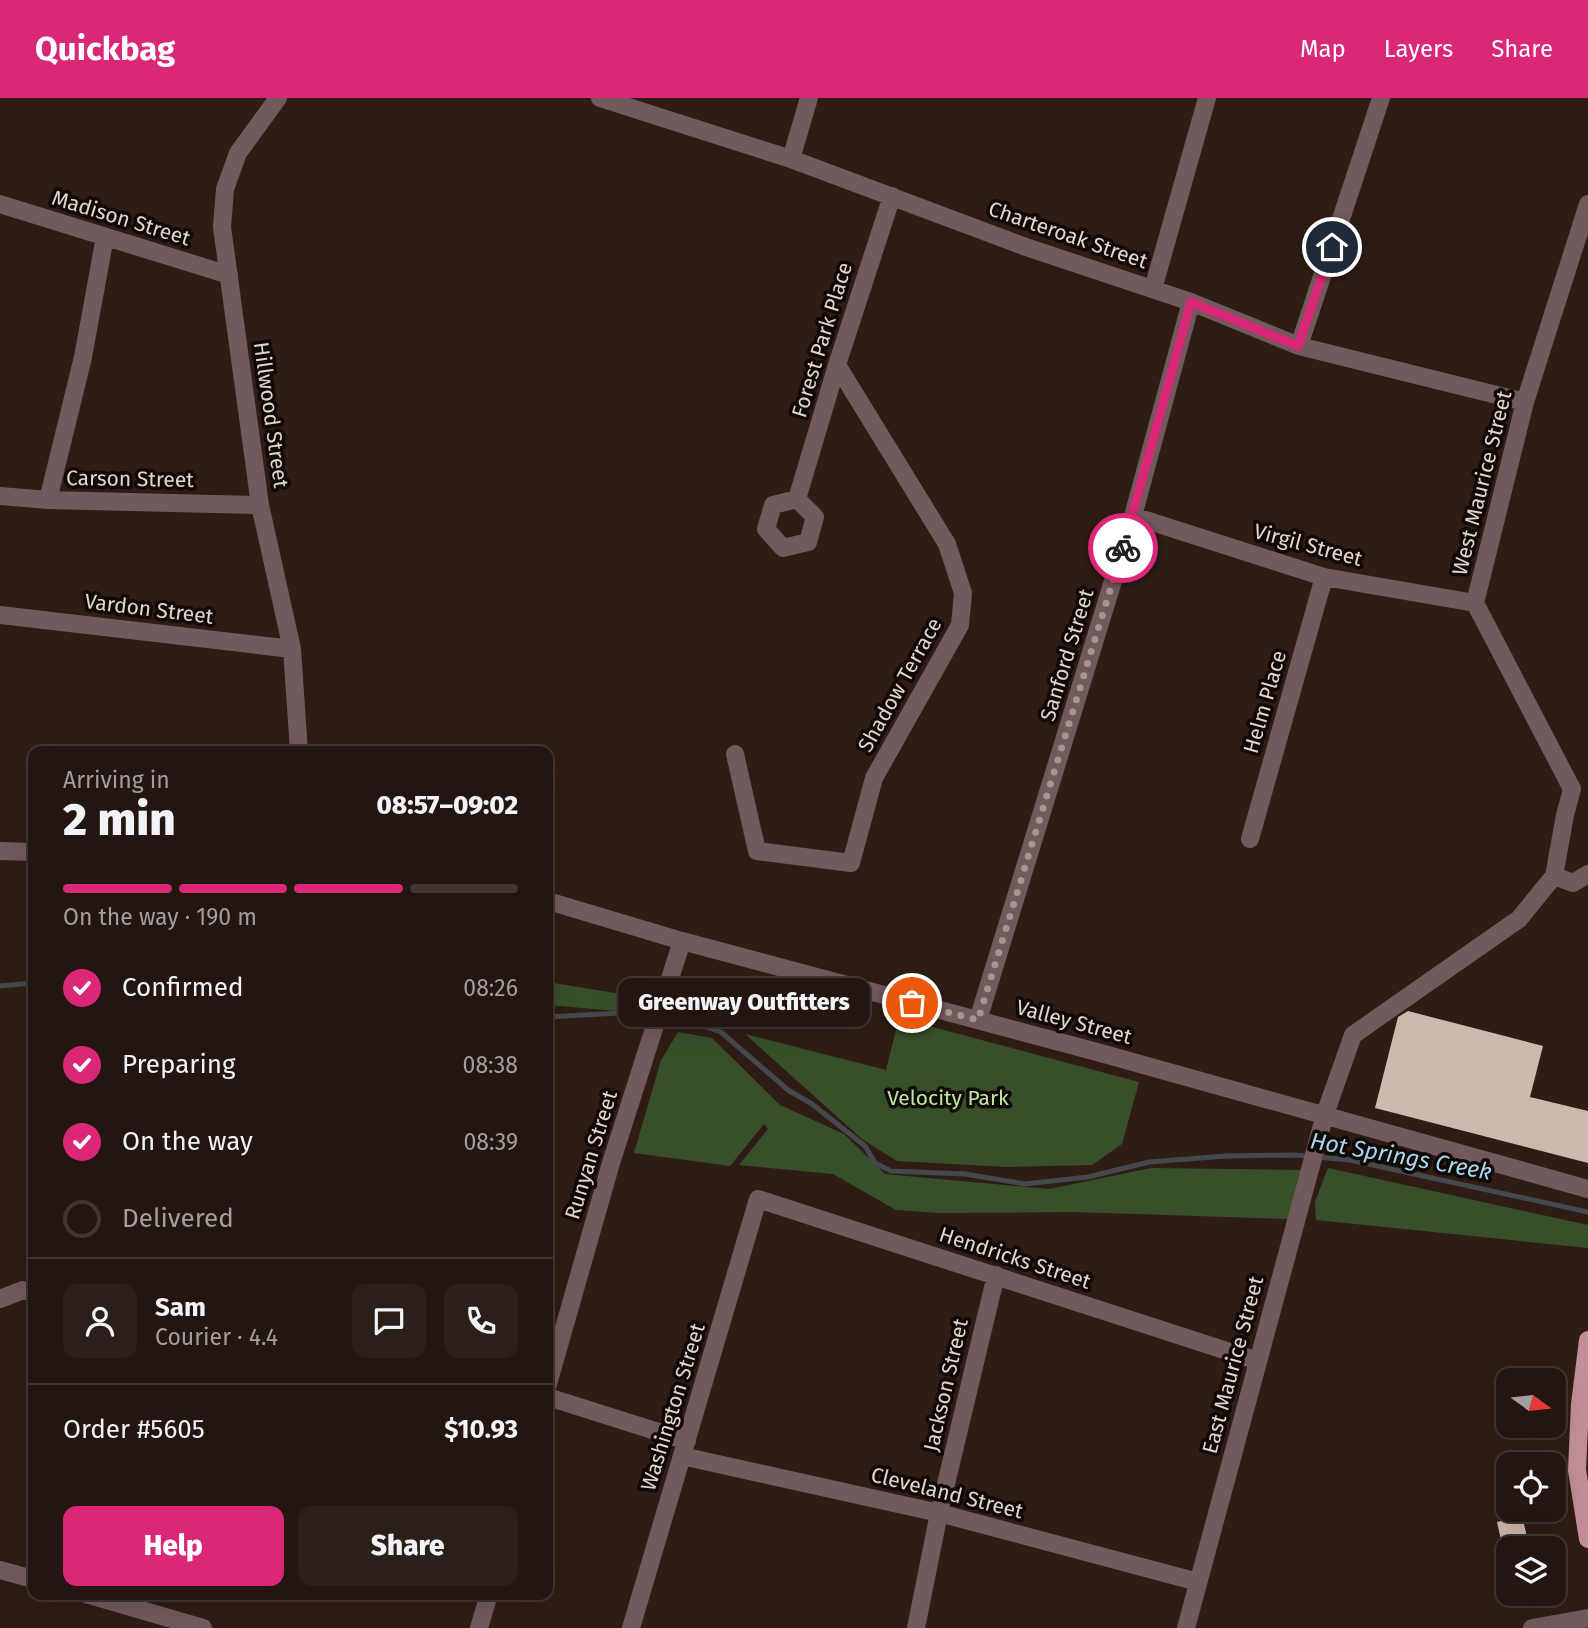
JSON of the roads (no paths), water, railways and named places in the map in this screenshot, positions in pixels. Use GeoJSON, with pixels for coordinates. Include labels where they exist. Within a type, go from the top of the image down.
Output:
{"type":"FeatureCollection","features":[{"type":"Feature","properties":{"kind":"main road"},"geometry":{"type":"LineString","coordinates":[[1588,1340],[1580,1404],[1577,1470],[1588,1539]]}},
{"type":"Feature","properties":{"kind":"street","name":"Hillwood Street"},"geometry":{"type":"LineString","coordinates":[[278,98],[238,153],[225,189],[222,227],[260,505],[292,649],[299,746]]}},
{"type":"Feature","properties":{"kind":"street","name":"Charteroak Street"},"geometry":{"type":"LineString","coordinates":[[600,98],[791,159],[1027,247],[1191,302],[1298,346],[1525,402]]}},
{"type":"Feature","properties":{"kind":"street"},"geometry":{"type":"LineString","coordinates":[[791,159],[809,98]]}},
{"type":"Feature","properties":{"kind":"street"},"geometry":{"type":"LineString","coordinates":[[1153,289],[1208,98]]}},
{"type":"Feature","properties":{"kind":"street"},"geometry":{"type":"LineString","coordinates":[[1298,346],[1381,98]]}},
{"type":"Feature","properties":{"kind":"street","name":"Forest Park Place"},"geometry":{"type":"LineString","coordinates":[[797,499],[892,196]]}},
{"type":"Feature","properties":{"kind":"street","name":"Madison Street"},"geometry":{"type":"LineString","coordinates":[[0,204],[229,275]]}},
{"type":"Feature","properties":{"kind":"street","name":"West Maurice Street"},"geometry":{"type":"LineString","coordinates":[[1325,1114],[1353,1035],[1520,919],[1554,876],[1565,815],[1580,793],[1475,603],[1525,402],[1583,239],[1588,204]]}},
{"type":"Feature","properties":{"kind":"street"},"geometry":{"type":"LineString","coordinates":[[48,500],[83,357],[105,237]]}},
{"type":"Feature","properties":{"kind":"street","name":"Sanford Street"},"geometry":{"type":"LineString","coordinates":[[978,1020],[1133,516],[1191,302]]}},
{"type":"Feature","properties":{"kind":"street","name":"Shadow Terrace"},"geometry":{"type":"LineString","coordinates":[[735,754],[757,851],[851,863],[874,778],[961,625],[963,593],[947,544],[837,365]]}},
{"type":"Feature","properties":{"kind":"street","name":"Carson Street"},"geometry":{"type":"LineString","coordinates":[[0,496],[48,500],[260,505]]}},
{"type":"Feature","properties":{"kind":"street","name":"Virgil Street"},"geometry":{"type":"LineString","coordinates":[[1133,516],[1324,577],[1475,603]]}},
{"type":"Feature","properties":{"kind":"street","name":"Helm Place"},"geometry":{"type":"LineString","coordinates":[[1250,839],[1324,577]]}},
{"type":"Feature","properties":{"kind":"street","name":"Vardon Street"},"geometry":{"type":"LineString","coordinates":[[0,615],[292,649]]}},
{"type":"Feature","properties":{"kind":"street"},"geometry":{"type":"LineString","coordinates":[[0,851],[28,852]]}},
{"type":"Feature","properties":{"kind":"street"},"geometry":{"type":"LineString","coordinates":[[1554,876],[1573,883],[1588,874]]}},
{"type":"Feature","properties":{"kind":"street","name":"Valley Street"},"geometry":{"type":"LineString","coordinates":[[553,902],[682,941],[1325,1114],[1588,1189]]}},
{"type":"Feature","properties":{"kind":"street","name":"Runyan Street"},"geometry":{"type":"LineString","coordinates":[[553,1366],[611,1163],[682,941]]}},
{"type":"Feature","properties":{"kind":"street","name":"East Maurice Street"},"geometry":{"type":"LineString","coordinates":[[1186,1628],[1325,1114]]}},
{"type":"Feature","properties":{"kind":"street","name":"Hendricks Street"},"geometry":{"type":"LineString","coordinates":[[758,1199],[1258,1361]]}},
{"type":"Feature","properties":{"kind":"street","name":"Washington Street"},"geometry":{"type":"LineString","coordinates":[[631,1628],[758,1199]]}},
{"type":"Feature","properties":{"kind":"street","name":"Jackson Street"},"geometry":{"type":"LineString","coordinates":[[916,1628],[939,1513],[996,1275]]}},
{"type":"Feature","properties":{"kind":"street"},"geometry":{"type":"LineString","coordinates":[[0,1299],[28,1291]]}},
{"type":"Feature","properties":{"kind":"street","name":"Cleveland Street"},"geometry":{"type":"LineString","coordinates":[[553,1399],[685,1449],[1198,1582]]}},
{"type":"Feature","properties":{"kind":"street"},"geometry":{"type":"LineString","coordinates":[[0,1570],[28,1578]]}},
{"type":"Feature","properties":{"kind":"street"},"geometry":{"type":"LineString","coordinates":[[107,1600],[203,1628]]}},
{"type":"Feature","properties":{"kind":"street"},"geometry":{"type":"LineString","coordinates":[[479,1628],[487,1600]]}},
{"type":"Feature","properties":{"kind":"street"},"geometry":{"type":"LineString","coordinates":[[1532,1628],[1588,1618]]}},
{"type":"Feature","properties":{"kind":"waterway","name":"Hot Springs Creek"},"geometry":{"type":"LineString","coordinates":[[0,986],[28,983]]}},
{"type":"Feature","properties":{"kind":"waterway","name":"Hot Springs Creek"},"geometry":{"type":"LineString","coordinates":[[553,1017],[619,1013],[671,1015],[721,1032],[788,1090],[812,1104],[865,1146],[875,1163],[891,1171],[965,1174],[1025,1184],[1088,1177],[1149,1162],[1226,1156],[1295,1155],[1350,1160],[1588,1212]]}},
{"type":"Feature","properties":{"kind":"place","name":"Greenway Outfitters"},"geometry":{"type":"Point","coordinates":[912,1003]}},
{"type":"Feature","properties":{"kind":"park label","name":"Velocity Park"},"geometry":{"type":"Point","coordinates":[948,1098]}}]}
